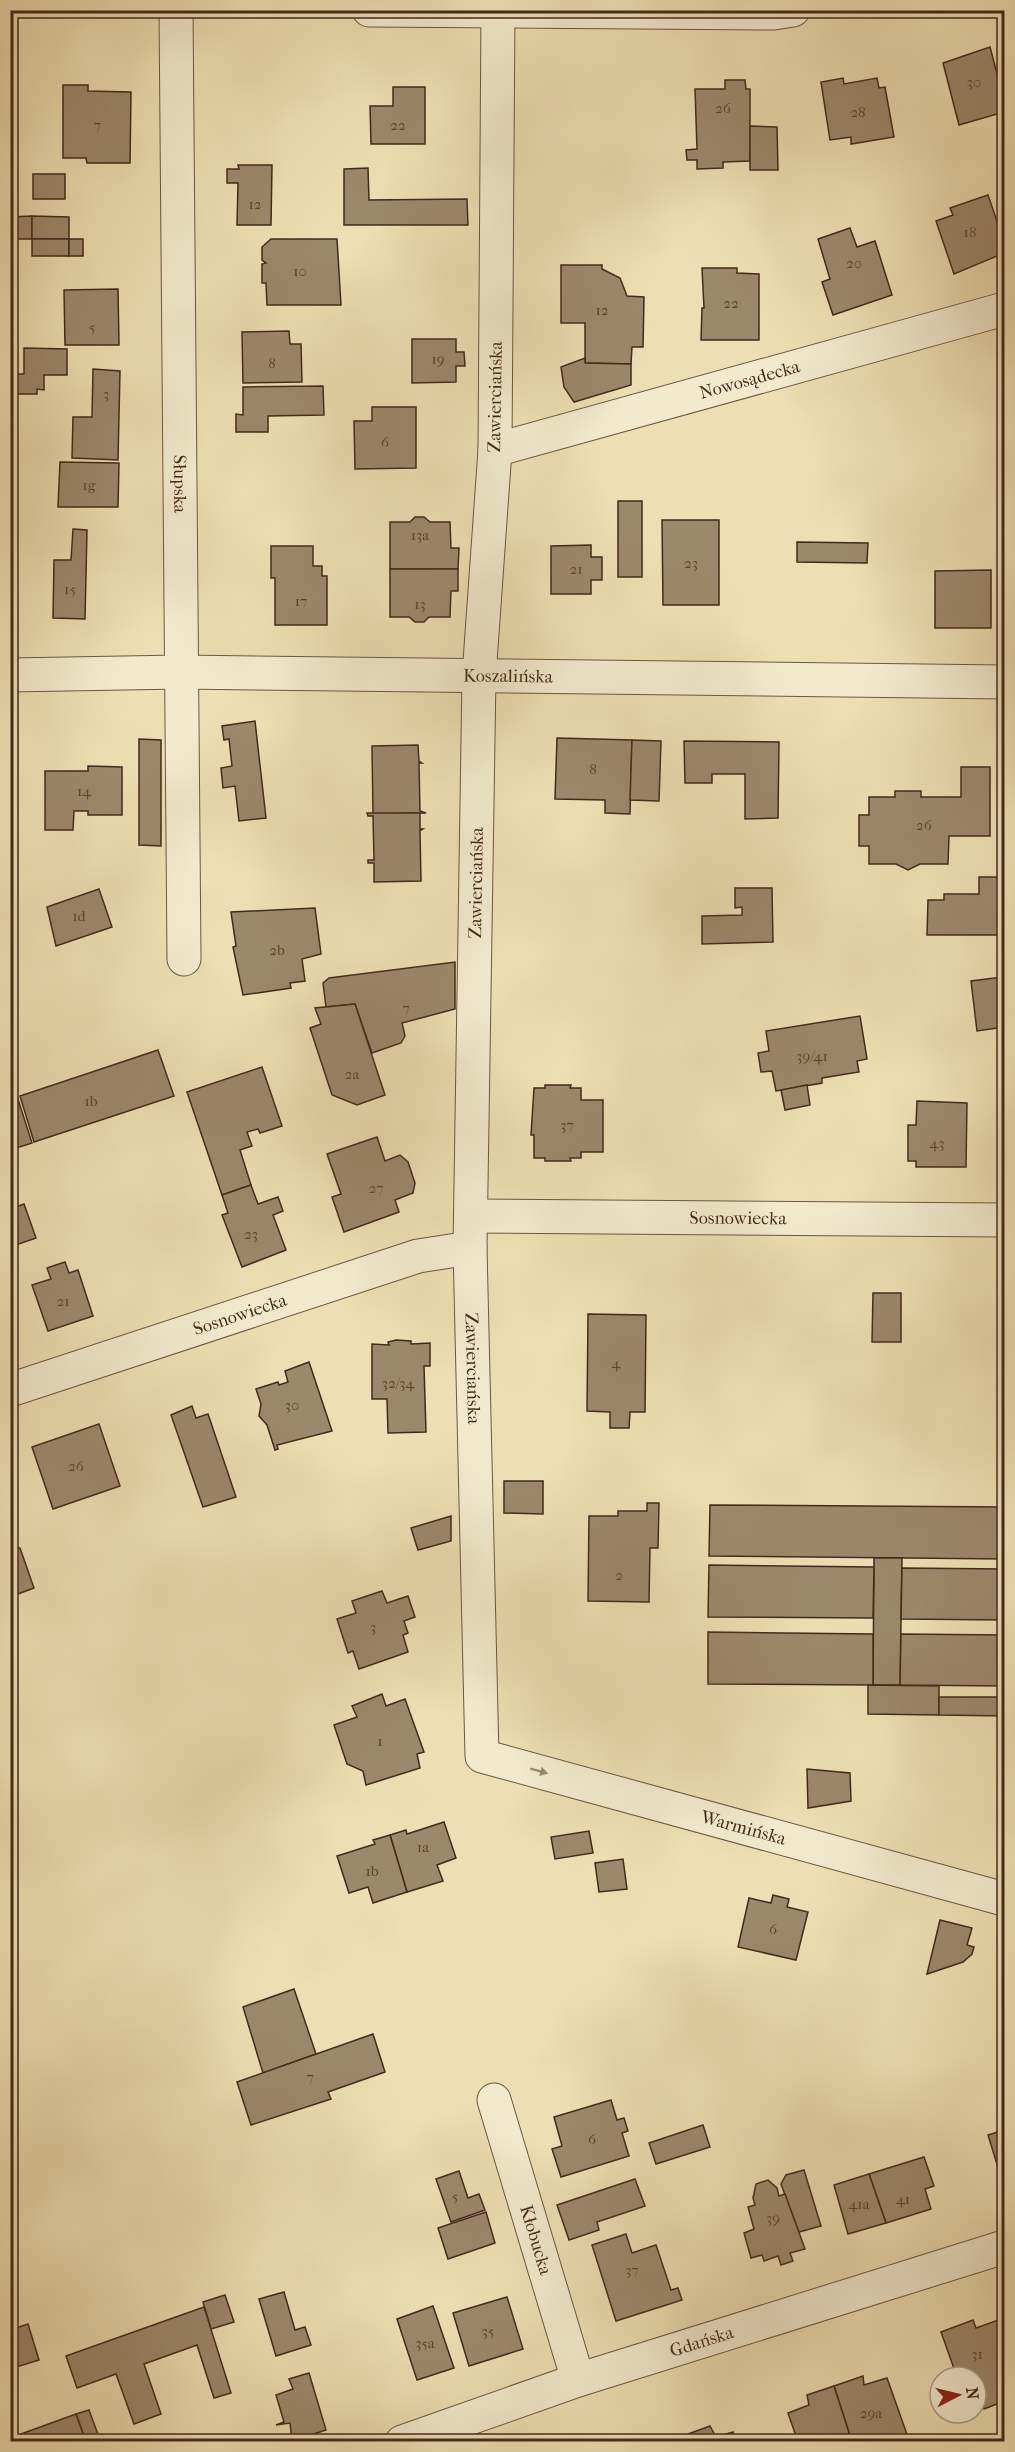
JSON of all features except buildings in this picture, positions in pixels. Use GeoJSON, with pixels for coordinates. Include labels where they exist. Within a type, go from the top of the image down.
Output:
{"type":"FeatureCollection","features":[{"type":"Feature","properties":{"kind":"street","name":"Słupska"},"geometry":{"type":"LineString","coordinates":[[176,10],[184,959]]}},
{"type":"Feature","properties":{"kind":"street"},"geometry":{"type":"LineString","coordinates":[[369,10],[774,13],[793,10]]}},
{"type":"Feature","properties":{"kind":"street","name":"Zawierciańska"},"geometry":{"type":"LineString","coordinates":[[482,1756],[470,1248],[478,676],[495,450],[498,11]]}},
{"type":"Feature","properties":{"kind":"street","name":"Nowosądecka"},"geometry":{"type":"LineString","coordinates":[[495,450],[1005,309]]}},
{"type":"Feature","properties":{"kind":"street","name":"Koszalińska"},"geometry":{"type":"LineString","coordinates":[[10,675],[180,672],[1005,682]]}},
{"type":"Feature","properties":{"kind":"street","name":"Sosnowiecka"},"geometry":{"type":"LineString","coordinates":[[471,1216],[1005,1220]]}},
{"type":"Feature","properties":{"kind":"street","name":"Sosnowiecka"},"geometry":{"type":"LineString","coordinates":[[10,1390],[418,1256],[470,1248]]}},
{"type":"Feature","properties":{"kind":"street","name":"Warmińska"},"geometry":{"type":"LineString","coordinates":[[482,1756],[1005,1899]]}},
{"type":"Feature","properties":{"kind":"street","name":"Kłobucka"},"geometry":{"type":"LineString","coordinates":[[494,2100],[579,2380]]}},
{"type":"Feature","properties":{"kind":"street","name":"Gdańska"},"geometry":{"type":"LineString","coordinates":[[402,2442],[579,2380],[1005,2247]]}}]}
